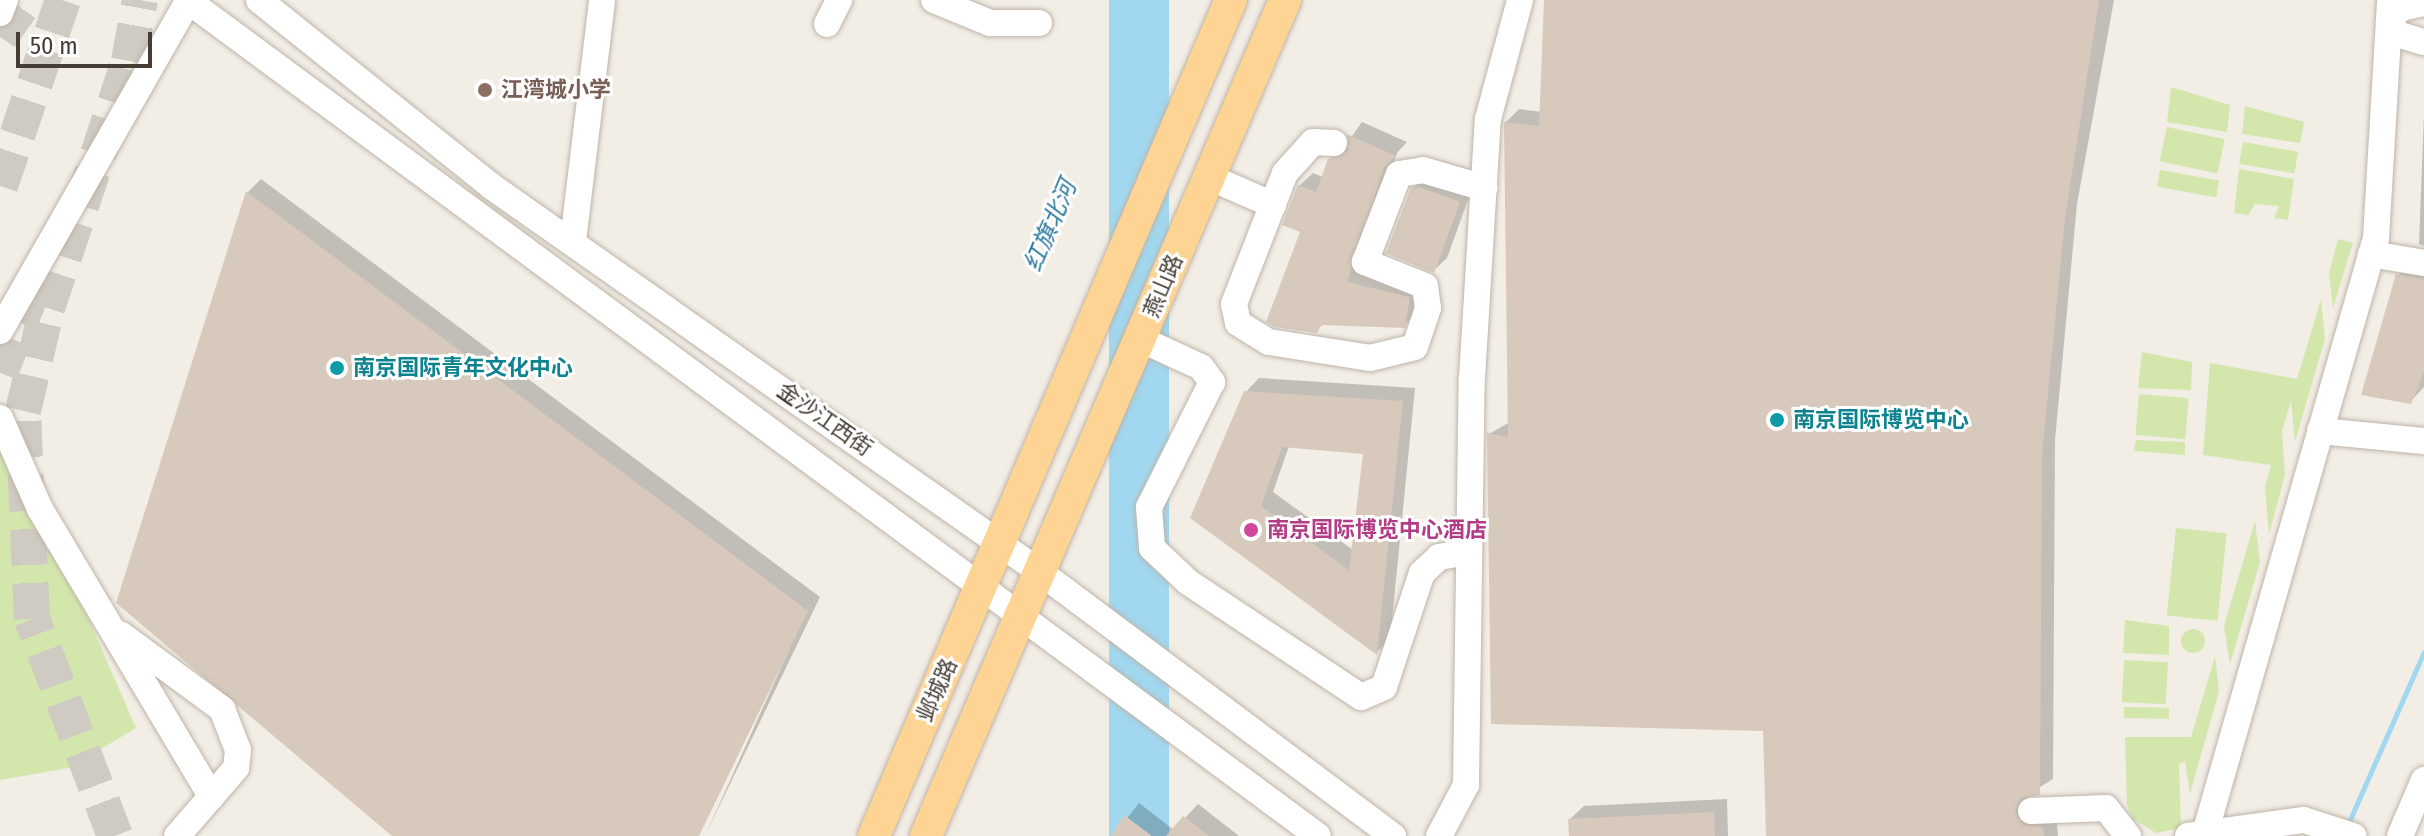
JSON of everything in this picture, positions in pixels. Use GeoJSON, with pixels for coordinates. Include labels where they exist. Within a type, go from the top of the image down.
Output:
{"type":"FeatureCollection","features":[{"type":"Feature","properties":{"kind":"main road"},"geometry":{"type":"LineString","coordinates":[[1001,544],[1231,0]]}},
{"type":"Feature","properties":{"kind":"main road","name":"燕山路"},"geometry":{"type":"LineString","coordinates":[[1040,572],[1285,0]]}},
{"type":"Feature","properties":{"kind":"main road","name":"邺城路"},"geometry":{"type":"LineString","coordinates":[[874,836],[1001,544]]}},
{"type":"Feature","properties":{"kind":"main road"},"geometry":{"type":"LineString","coordinates":[[926,836],[1040,572]]}},
{"type":"Feature","properties":{"kind":"street"},"geometry":{"type":"LineString","coordinates":[[0,13],[5,0]]}},
{"type":"Feature","properties":{"kind":"street"},"geometry":{"type":"LineString","coordinates":[[0,331],[189,0]]}},
{"type":"Feature","properties":{"kind":"street","name":"金沙江西街"},"geometry":{"type":"LineString","coordinates":[[189,0],[1318,836]]}},
{"type":"Feature","properties":{"kind":"street","name":"金沙江西街"},"geometry":{"type":"LineString","coordinates":[[259,0],[491,186],[1040,572],[1393,836]]}},
{"type":"Feature","properties":{"kind":"street"},"geometry":{"type":"LineString","coordinates":[[573,241],[602,0]]}},
{"type":"Feature","properties":{"kind":"street"},"geometry":{"type":"LineString","coordinates":[[827,24],[839,0]]}},
{"type":"Feature","properties":{"kind":"street"},"geometry":{"type":"LineString","coordinates":[[934,0],[990,23],[1039,23]]}},
{"type":"Feature","properties":{"kind":"street"},"geometry":{"type":"LineString","coordinates":[[1439,836],[1466,785],[1467,552],[1488,119],[1520,0]]}},
{"type":"Feature","properties":{"kind":"street"},"geometry":{"type":"LineString","coordinates":[[2389,10],[2424,3]]}},
{"type":"Feature","properties":{"kind":"street"},"geometry":{"type":"LineString","coordinates":[[2389,10],[2397,34],[2424,42]]}},
{"type":"Feature","properties":{"kind":"street"},"geometry":{"type":"LineString","coordinates":[[2353,836],[2291,829],[2197,833],[2371,254],[2385,149],[2389,10]]}},
{"type":"Feature","properties":{"kind":"street"},"geometry":{"type":"LineString","coordinates":[[1334,143],[1303,149],[1273,205],[1234,304],[1238,323],[1269,342],[1316,353],[1398,357],[1424,332],[1425,286],[1365,262],[1399,174],[1423,170],[1484,188]]}},
{"type":"Feature","properties":{"kind":"street"},"geometry":{"type":"LineString","coordinates":[[1209,177],[1273,205]]}},
{"type":"Feature","properties":{"kind":"street"},"geometry":{"type":"LineString","coordinates":[[2371,254],[2424,263]]}},
{"type":"Feature","properties":{"kind":"street"},"geometry":{"type":"LineString","coordinates":[[1140,339],[1201,367],[1212,382],[1147,515],[1145,535],[1165,563],[1361,697],[1384,687],[1408,603],[1412,558]]}},
{"type":"Feature","properties":{"kind":"street"},"geometry":{"type":"LineString","coordinates":[[0,418],[40,509],[212,797]]}},
{"type":"Feature","properties":{"kind":"street"},"geometry":{"type":"LineString","coordinates":[[2320,431],[2424,441]]}},
{"type":"Feature","properties":{"kind":"street"},"geometry":{"type":"LineString","coordinates":[[1408,603],[1439,557],[1467,552]]}},
{"type":"Feature","properties":{"kind":"street"},"geometry":{"type":"LineString","coordinates":[[111,627],[222,709],[238,750],[236,768],[177,836]]}},
{"type":"Feature","properties":{"kind":"street"},"geometry":{"type":"LineString","coordinates":[[2400,836],[2424,780]]}},
{"type":"Feature","properties":{"kind":"street"},"geometry":{"type":"LineString","coordinates":[[2031,811],[2106,808]]}},
{"type":"Feature","properties":{"kind":"street"},"geometry":{"type":"LineString","coordinates":[[2100,836],[2106,808]]}},
{"type":"Feature","properties":{"kind":"street"},"geometry":{"type":"LineString","coordinates":[[2106,808],[2128,836]]}},
{"type":"Feature","properties":{"kind":"green space"},"geometry":{"type":"Polygon","coordinates":[[[2171,87],[2230,105],[2227,132],[2167,122],[2171,87]]]}},
{"type":"Feature","properties":{"kind":"green space"},"geometry":{"type":"Polygon","coordinates":[[[2245,106],[2304,122],[2300,143],[2242,134],[2245,106]]]}},
{"type":"Feature","properties":{"kind":"green space"},"geometry":{"type":"Polygon","coordinates":[[[2167,127],[2225,139],[2217,174],[2160,161],[2167,127]]]}},
{"type":"Feature","properties":{"kind":"green space"},"geometry":{"type":"Polygon","coordinates":[[[2243,142],[2298,152],[2294,173],[2239,164],[2243,142]]]}},
{"type":"Feature","properties":{"kind":"green space"},"geometry":{"type":"Polygon","coordinates":[[[2239,169],[2294,179],[2288,220],[2274,218],[2279,206],[2255,204],[2248,215],[2234,213],[2239,169]]]}},
{"type":"Feature","properties":{"kind":"green space"},"geometry":{"type":"Polygon","coordinates":[[[2160,170],[2219,180],[2216,197],[2157,187],[2160,170]]]}},
{"type":"Feature","properties":{"kind":"green space"},"geometry":{"type":"Polygon","coordinates":[[[2338,239],[2353,243],[2333,308],[2329,273],[2338,239]]]}},
{"type":"Feature","properties":{"kind":"green space"},"geometry":{"type":"Polygon","coordinates":[[[2321,299],[2325,339],[2295,442],[2291,401],[2282,431],[2285,475],[2269,535],[2265,487],[2271,465],[2203,455],[2210,363],[2297,379],[2321,299]]]}},
{"type":"Feature","properties":{"kind":"green space"},"geometry":{"type":"Polygon","coordinates":[[[2142,352],[2192,362],[2191,390],[2138,388],[2142,352]]]}},
{"type":"Feature","properties":{"kind":"green space"},"geometry":{"type":"Polygon","coordinates":[[[2139,394],[2189,398],[2185,439],[2135,435],[2139,394]]]}},
{"type":"Feature","properties":{"kind":"green space"},"geometry":{"type":"Polygon","coordinates":[[[0,436],[36,499],[136,728],[69,768],[0,780],[0,436]]]}},
{"type":"Feature","properties":{"kind":"green space"},"geometry":{"type":"Polygon","coordinates":[[[2136,440],[2185,442],[2185,455],[2134,451],[2136,440]]]}},
{"type":"Feature","properties":{"kind":"green space"},"geometry":{"type":"Polygon","coordinates":[[[2255,521],[2260,562],[2230,665],[2224,626],[2255,521]]]}},
{"type":"Feature","properties":{"kind":"green space"},"geometry":{"type":"Polygon","coordinates":[[[2176,528],[2227,533],[2218,621],[2167,616],[2176,528]]]}},
{"type":"Feature","properties":{"kind":"green space"},"geometry":{"type":"Polygon","coordinates":[[[2125,620],[2169,626],[2169,655],[2123,653],[2125,620]]]}},
{"type":"Feature","properties":{"kind":"green space"},"geometry":{"type":"Polygon","coordinates":[[[2193,629],[2204,636],[2205,641],[2198,652],[2193,653],[2182,646],[2181,641],[2188,630],[2193,629]]]}},
{"type":"Feature","properties":{"kind":"green space"},"geometry":{"type":"Polygon","coordinates":[[[2215,656],[2219,691],[2190,794],[2185,761],[2179,764],[2181,828],[2156,833],[2132,818],[2127,805],[2125,737],[2191,737],[2215,656]]]}},
{"type":"Feature","properties":{"kind":"green space"},"geometry":{"type":"Polygon","coordinates":[[[2124,660],[2168,662],[2166,704],[2122,702],[2124,660]]]}},
{"type":"Feature","properties":{"kind":"green space"},"geometry":{"type":"Polygon","coordinates":[[[2124,707],[2169,708],[2169,719],[2124,718],[2124,707]]]}},
{"type":"Feature","properties":{"kind":"water"},"geometry":{"type":"Polygon","coordinates":[[[1109,0],[1169,0],[1169,836],[1109,836],[1109,0]]]}},
{"type":"Feature","properties":{"kind":"building","name":"南京国际博览中心"},"geometry":{"type":"Polygon","coordinates":[[[1544,0],[2099,0],[2065,219],[2042,455],[2040,795],[2022,798],[2015,811],[2023,825],[2043,827],[2044,836],[1766,836],[1763,731],[1491,724],[1487,433],[1508,437],[1504,122],[1539,126],[1544,0]]]}},
{"type":"Feature","properties":{"kind":"building"},"geometry":{"type":"Polygon","coordinates":[[[1347,134],[1396,156],[1384,168],[1347,282],[1410,297],[1405,328],[1321,325],[1317,333],[1275,327],[1266,322],[1300,232],[1282,225],[1298,185],[1316,192],[1328,159],[1348,151],[1347,134]]]}},
{"type":"Feature","properties":{"kind":"building"},"geometry":{"type":"Polygon","coordinates":[[[1419,187],[1460,202],[1434,273],[1386,253],[1411,188],[1419,187]]]}},
{"type":"Feature","properties":{"kind":"building","name":"南京国际青年文化中心"},"geometry":{"type":"Polygon","coordinates":[[[246,191],[808,611],[699,836],[392,836],[116,603],[246,191]]]}},
{"type":"Feature","properties":{"kind":"building"},"geometry":{"type":"Polygon","coordinates":[[[2396,274],[2424,279],[2424,372],[2411,404],[2361,395],[2396,274]]]}},
{"type":"Feature","properties":{"kind":"building","name":"南京国际博览中心酒店"},"geometry":{"type":"Polygon","coordinates":[[[1244,391],[1403,401],[1377,655],[1190,518],[1244,391]],[[1282,447],[1261,506],[1349,570],[1363,454],[1282,447]]]}},
{"type":"Feature","properties":{"kind":"building"},"geometry":{"type":"Polygon","coordinates":[[[1714,812],[1715,836],[1569,836],[1568,819],[1714,812]]]}},
{"type":"Feature","properties":{"kind":"building"},"geometry":{"type":"Polygon","coordinates":[[[1124,815],[1152,836],[1111,836],[1124,815]]]}},
{"type":"Feature","properties":{"kind":"building"},"geometry":{"type":"Polygon","coordinates":[[[1183,816],[1209,836],[1166,836],[1183,816]]]}},
{"type":"Feature","properties":{"kind":"waterway"},"geometry":{"type":"LineString","coordinates":[[2348,824],[2424,652]]}},
{"type":"Feature","properties":{"kind":"tunnel"},"geometry":{"type":"LineString","coordinates":[[0,37],[26,0]]}},
{"type":"Feature","properties":{"kind":"tunnel"},"geometry":{"type":"LineString","coordinates":[[0,186],[63,0]]}},
{"type":"Feature","properties":{"kind":"tunnel"},"geometry":{"type":"LineString","coordinates":[[115,836],[32,619],[23,411],[47,308],[129,61],[140,0]]}},
{"type":"Feature","properties":{"kind":"tunnel"},"geometry":{"type":"LineString","coordinates":[[0,373],[33,289]]}},
{"type":"Feature","properties":{"kind":"place","name":"江湾城小学"},"geometry":{"type":"Point","coordinates":[485,90]}},
{"type":"Feature","properties":{"kind":"place","name":"南京国际青年文化中心"},"geometry":{"type":"Point","coordinates":[337,368]}},
{"type":"Feature","properties":{"kind":"place","name":"南京国际博览中心"},"geometry":{"type":"Point","coordinates":[1777,420]}},
{"type":"Feature","properties":{"kind":"place","name":"南京国际博览中心酒店"},"geometry":{"type":"Point","coordinates":[1251,530]}},
{"type":"Feature","properties":{"kind":"water label","name":"红旗北河"},"geometry":{"type":"Point","coordinates":[1051,226]}}]}
